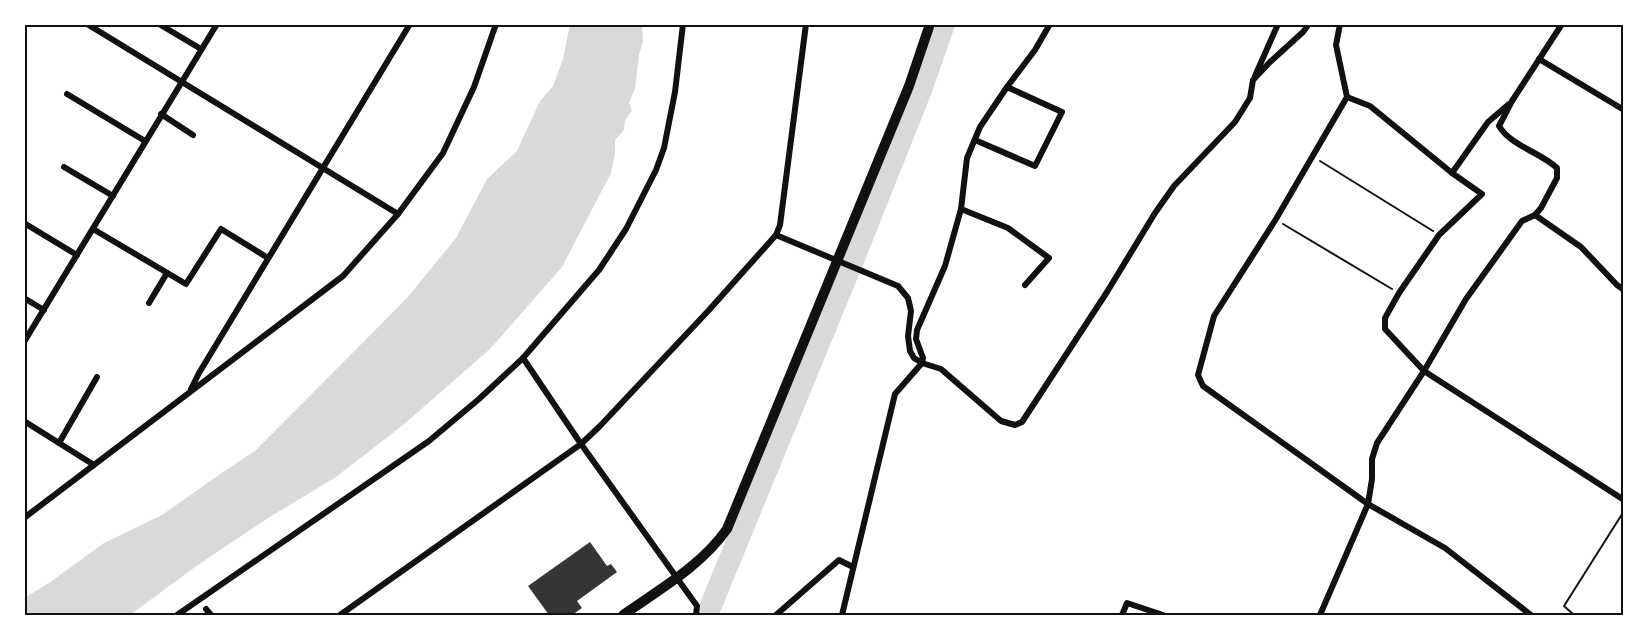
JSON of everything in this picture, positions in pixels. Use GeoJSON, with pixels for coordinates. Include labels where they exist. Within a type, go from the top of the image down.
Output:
{"type":"FeatureCollection","features":[{"type":"Feature","properties":{"kind":"main road"},"geometry":{"type":"LineString","coordinates":[[623,615],[699,561],[727,529],[909,86],[930,24]]}},
{"type":"Feature","properties":{"kind":"street"},"geometry":{"type":"LineString","coordinates":[[87,24],[398,214]]}},
{"type":"Feature","properties":{"kind":"street"},"geometry":{"type":"LineString","coordinates":[[159,24],[201,50]]}},
{"type":"Feature","properties":{"kind":"street"},"geometry":{"type":"LineString","coordinates":[[24,342],[217,24]]}},
{"type":"Feature","properties":{"kind":"street"},"geometry":{"type":"LineString","coordinates":[[190,392],[267,258],[410,24]]}},
{"type":"Feature","properties":{"kind":"street"},"geometry":{"type":"LineString","coordinates":[[24,518],[343,276],[398,214],[443,153],[474,87],[496,24]]}},
{"type":"Feature","properties":{"kind":"street"},"geometry":{"type":"LineString","coordinates":[[177,615],[429,441],[523,358],[599,270],[626,229],[652,178],[664,148],[675,92],[683,24]]}},
{"type":"Feature","properties":{"kind":"street"},"geometry":{"type":"LineString","coordinates":[[340,615],[581,444],[655,368],[776,235],[780,225],[806,24]]}},
{"type":"Feature","properties":{"kind":"street"},"geometry":{"type":"LineString","coordinates":[[842,615],[896,394],[922,363],[923,358],[916,339],[917,330],[945,266],[962,209],[967,158],[980,127],[1006,87],[1035,50],[1050,24]]}},
{"type":"Feature","properties":{"kind":"street"},"geometry":{"type":"LineString","coordinates":[[776,235],[898,286],[908,298],[911,311],[908,336],[910,351],[914,358],[941,369],[1001,421],[1015,425],[1022,422],[1174,186],[1235,122],[1250,98],[1253,80],[1278,24]]}},
{"type":"Feature","properties":{"kind":"street"},"geometry":{"type":"LineString","coordinates":[[1253,80],[1309,24]]}},
{"type":"Feature","properties":{"kind":"street"},"geometry":{"type":"LineString","coordinates":[[1340,24],[1336,45],[1347,97],[1276,219],[1214,316],[1198,375],[1203,386],[1368,504],[1446,548],[1532,615]]}},
{"type":"Feature","properties":{"kind":"street"},"geometry":{"type":"LineString","coordinates":[[1320,615],[1368,504],[1372,459],[1377,443],[1424,371],[1466,299],[1522,220],[1535,216],[1557,178],[1557,168],[1504,135],[1499,126],[1512,101],[1562,24]]}},
{"type":"Feature","properties":{"kind":"street"},"geometry":{"type":"LineString","coordinates":[[1539,59],[1624,110]]}},
{"type":"Feature","properties":{"kind":"street"},"geometry":{"type":"LineString","coordinates":[[975,140],[1035,166],[1062,112],[1006,87]]}},
{"type":"Feature","properties":{"kind":"street"},"geometry":{"type":"LineString","coordinates":[[67,94],[145,141]]}},
{"type":"Feature","properties":{"kind":"street"},"geometry":{"type":"LineString","coordinates":[[1347,97],[1370,106],[1452,173],[1482,194],[1439,235],[1399,293],[1385,318],[1384,329],[1424,371],[1624,500]]}},
{"type":"Feature","properties":{"kind":"street"},"geometry":{"type":"LineString","coordinates":[[1452,173],[1488,122],[1512,101]]}},
{"type":"Feature","properties":{"kind":"street"},"geometry":{"type":"LineString","coordinates":[[161,114],[193,135]]}},
{"type":"Feature","properties":{"kind":"street"},"geometry":{"type":"LineString","coordinates":[[64,167],[113,196]]}},
{"type":"Feature","properties":{"kind":"street"},"geometry":{"type":"LineString","coordinates":[[962,209],[1008,228],[1049,258],[1025,285]]}},
{"type":"Feature","properties":{"kind":"street"},"geometry":{"type":"LineString","coordinates":[[1535,216],[1581,248],[1624,290]]}},
{"type":"Feature","properties":{"kind":"street"},"geometry":{"type":"LineString","coordinates":[[24,223],[77,255]]}},
{"type":"Feature","properties":{"kind":"street"},"geometry":{"type":"LineString","coordinates":[[93,229],[186,284],[221,229],[267,258]]}},
{"type":"Feature","properties":{"kind":"street"},"geometry":{"type":"LineString","coordinates":[[149,303],[167,273]]}},
{"type":"Feature","properties":{"kind":"street"},"geometry":{"type":"LineString","coordinates":[[24,298],[44,310]]}},
{"type":"Feature","properties":{"kind":"street"},"geometry":{"type":"LineString","coordinates":[[523,358],[581,444],[697,606],[696,615]]}},
{"type":"Feature","properties":{"kind":"street"},"geometry":{"type":"LineString","coordinates":[[59,443],[97,377]]}},
{"type":"Feature","properties":{"kind":"street"},"geometry":{"type":"LineString","coordinates":[[24,421],[94,465]]}},
{"type":"Feature","properties":{"kind":"street"},"geometry":{"type":"LineString","coordinates":[[777,615],[838,560],[853,567]]}},
{"type":"Feature","properties":{"kind":"street"},"geometry":{"type":"LineString","coordinates":[[1122,615],[1127,603],[1163,615]]}},
{"type":"Feature","properties":{"kind":"street"},"geometry":{"type":"LineString","coordinates":[[206,609],[211,615]]}},
{"type":"Feature","properties":{"kind":"path"},"geometry":{"type":"LineString","coordinates":[[1313,156],[1439,235]]}},
{"type":"Feature","properties":{"kind":"path"},"geometry":{"type":"LineString","coordinates":[[1276,219],[1399,293]]}},
{"type":"Feature","properties":{"kind":"path"},"geometry":{"type":"LineString","coordinates":[[1574,615],[1564,606],[1624,511]]}},
{"type":"Feature","properties":{"kind":"shaded area"},"geometry":{"type":"Polygon","coordinates":[[[570,24],[642,24],[643,41],[635,88],[629,103],[632,111],[625,120],[624,130],[615,140],[611,173],[562,267],[490,349],[403,425],[336,477],[268,518],[195,567],[130,615],[24,615],[24,598],[49,583],[104,543],[162,515],[256,450],[407,298],[456,238],[487,179],[517,151],[540,101],[553,86],[563,59],[570,24]]]}},
{"type":"Feature","properties":{"kind":"building"},"geometry":{"type":"Polygon","coordinates":[[[590,542],[607,566],[611,564],[617,572],[577,601],[582,608],[572,615],[549,615],[528,586],[590,542]]]}},
{"type":"Feature","properties":{"kind":"waterway"},"geometry":{"type":"LineString","coordinates":[[852,263],[921,90],[944,24]]}},
{"type":"Feature","properties":{"kind":"waterway"},"geometry":{"type":"LineString","coordinates":[[707,615],[849,270]]}}]}
